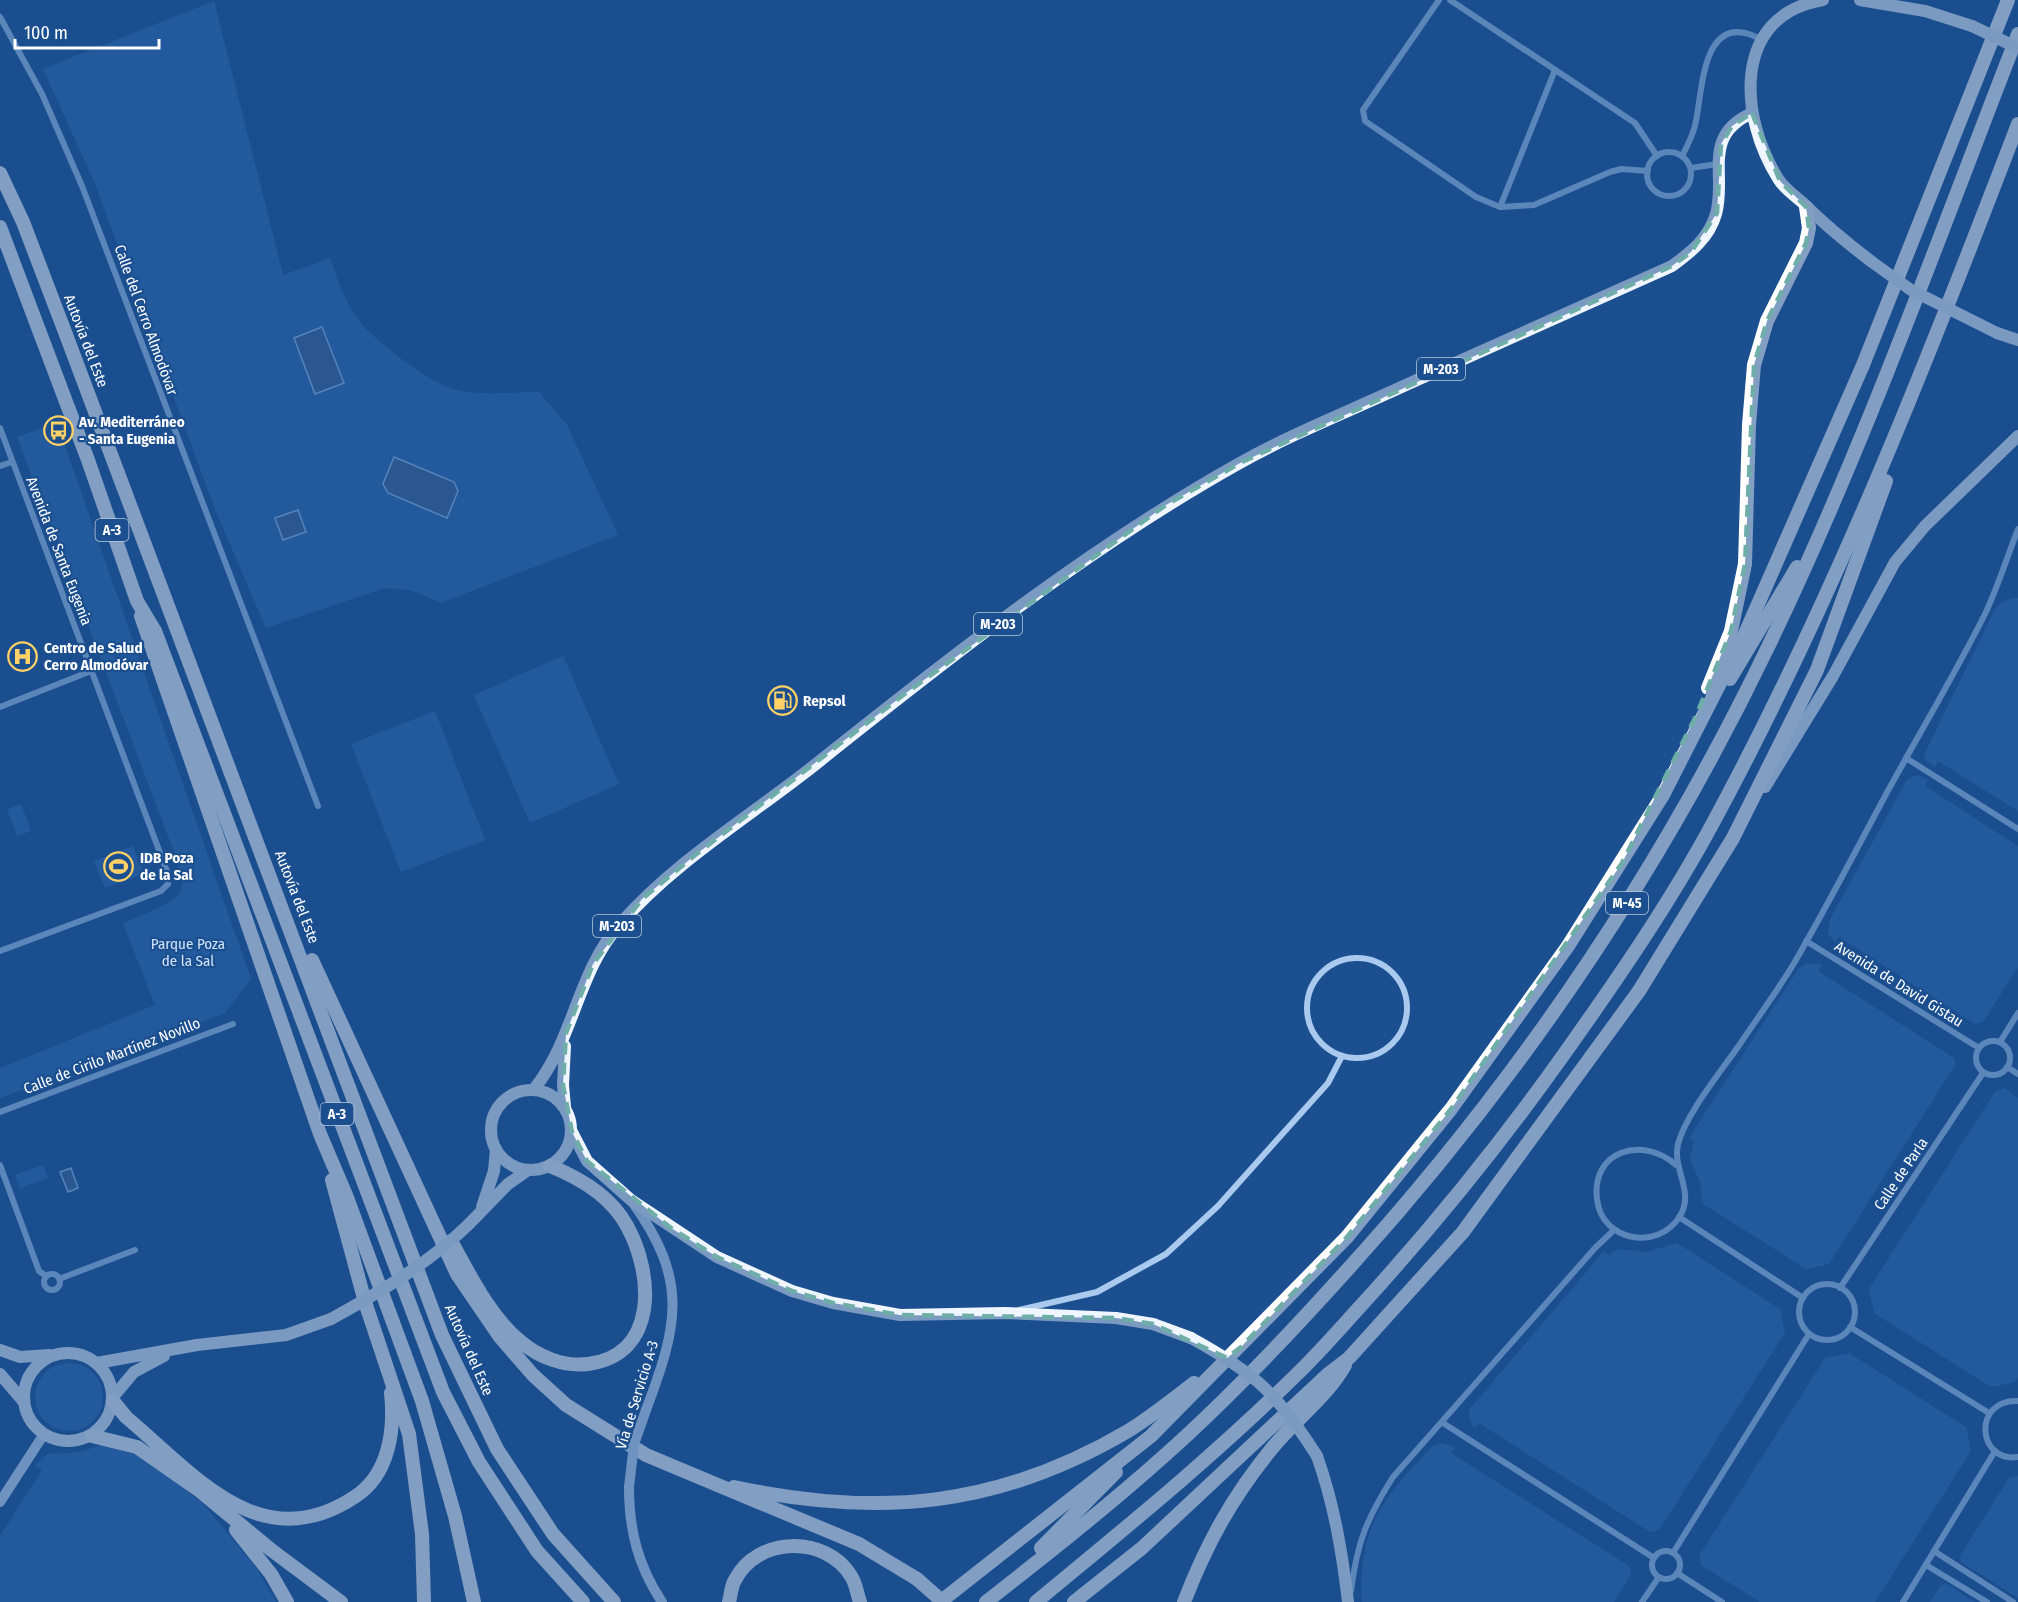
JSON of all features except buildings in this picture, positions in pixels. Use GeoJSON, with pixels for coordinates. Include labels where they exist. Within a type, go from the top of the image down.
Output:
{"type":"FeatureCollection","features":[{"type":"Feature","properties":{"kind":"highway"},"geometry":{"type":"LineString","coordinates":[[1687,748],[1748,625],[1863,365],[2008,0]]}},
{"type":"Feature","properties":{"kind":"highway","name":"M-45"},"geometry":{"type":"LineString","coordinates":[[986,1602],[1165,1456],[1273,1352],[1384,1230],[1470,1127],[1590,961],[1679,817],[1767,649],[1887,373],[2018,34]]}},
{"type":"Feature","properties":{"kind":"highway","name":"M-45"},"geometry":{"type":"LineString","coordinates":[[1036,1602],[1181,1482],[1298,1374],[1411,1251],[1498,1147],[1619,977],[1712,825],[1796,663],[1854,537],[1919,382],[2018,124]]}},
{"type":"Feature","properties":{"kind":"highway","name":"Autovía del Este"},"geometry":{"type":"LineString","coordinates":[[0,173],[23,222],[438,1324],[497,1449],[553,1534],[614,1602]]}},
{"type":"Feature","properties":{"kind":"highway"},"geometry":{"type":"LineString","coordinates":[[1622,863],[1696,716],[1731,631],[1745,564],[1749,425],[1754,365],[1767,321],[1806,243],[1809,228],[1806,207]]}},
{"type":"Feature","properties":{"kind":"highway","name":"A-3"},"geometry":{"type":"LineString","coordinates":[[0,227],[88,460],[137,601],[155,631],[443,1392],[479,1462],[537,1551],[583,1602]]}},
{"type":"Feature","properties":{"kind":"highway"},"geometry":{"type":"LineString","coordinates":[[1074,1602],[1142,1548],[1328,1374],[1349,1358],[1463,1232],[1639,991],[1733,838],[1817,670],[1867,540],[1919,382]]}},
{"type":"Feature","properties":{"kind":"highway"},"geometry":{"type":"LineString","coordinates":[[980,1602],[1064,1527],[1347,1237],[1451,1109],[1568,946],[1622,863],[1687,748],[1823,524]]}},
{"type":"Feature","properties":{"kind":"highway"},"geometry":{"type":"LineString","coordinates":[[137,601],[152,655],[320,1134],[346,1195],[422,1401],[455,1516],[474,1601]]}},
{"type":"Feature","properties":{"kind":"highway"},"geometry":{"type":"LineString","coordinates":[[294,937],[310,957],[457,1274],[500,1337],[533,1375],[566,1405],[646,1455],[701,1480],[859,1544],[916,1579],[942,1602],[1151,1436]]}},
{"type":"Feature","properties":{"kind":"highway"},"geometry":{"type":"LineString","coordinates":[[320,1134],[365,1302],[409,1434],[422,1534],[424,1602]]}},
{"type":"Feature","properties":{"kind":"highway"},"geometry":{"type":"LineString","coordinates":[[414,1182],[424,1193],[492,1309],[520,1342],[556,1362],[578,1365],[598,1363],[623,1353],[634,1336],[644,1313],[647,1287],[627,1225],[601,1195],[574,1176],[550,1166]]}},
{"type":"Feature","properties":{"kind":"highway"},"geometry":{"type":"LineString","coordinates":[[701,1480],[777,1496],[853,1505],[916,1502],[964,1496],[1012,1484],[1066,1464],[1130,1430],[1241,1347]]}},
{"type":"Feature","properties":{"kind":"highway"},"geometry":{"type":"LineString","coordinates":[[1184,1602],[1205,1549],[1236,1495],[1274,1446],[1337,1378],[1349,1358]]}},
{"type":"Feature","properties":{"kind":"highway"},"geometry":{"type":"LineString","coordinates":[[113,1399],[126,1417],[232,1503],[256,1515],[285,1520],[313,1518],[337,1509],[360,1493],[378,1472],[391,1443],[393,1414],[389,1370]]}},
{"type":"Feature","properties":{"kind":"highway"},"geometry":{"type":"LineString","coordinates":[[92,1436],[137,1447],[200,1491],[270,1549],[341,1602]]}},
{"type":"Feature","properties":{"kind":"highway"},"geometry":{"type":"LineString","coordinates":[[200,1491],[245,1540],[271,1574],[287,1602]]}},
{"type":"Feature","properties":{"kind":"highway"},"geometry":{"type":"LineString","coordinates":[[729,1602],[734,1580],[749,1562],[770,1550],[792,1545],[818,1549],[836,1559],[852,1576],[860,1602]]}},
{"type":"Feature","properties":{"kind":"highway"},"geometry":{"type":"LineString","coordinates":[[1063,1602],[1142,1548]]}},
{"type":"Feature","properties":{"kind":"main road"},"geometry":{"type":"LineString","coordinates":[[1823,0],[1804,3],[1775,22],[1753,58],[1749,86],[1752,113],[1757,134],[1780,181],[1829,229],[1911,290],[1997,333],[2018,340]]}},
{"type":"Feature","properties":{"kind":"main road"},"geometry":{"type":"LineString","coordinates":[[1860,0],[1925,11],[1972,26],[2018,48]]}},
{"type":"Feature","properties":{"kind":"main road","name":"M-203"},"geometry":{"type":"LineString","coordinates":[[534,1089],[552,1066],[579,995],[603,945],[642,899],[732,826],[795,780],[888,706],[1088,558],[1166,506],[1242,462],[1672,266],[1691,252],[1712,225],[1718,199],[1717,164],[1726,134],[1742,117],[1752,113]]}},
{"type":"Feature","properties":{"kind":"main road"},"geometry":{"type":"LineString","coordinates":[[1733,838],[1833,676],[1895,562],[1925,526],[2018,436]]}},
{"type":"Feature","properties":{"kind":"main road","name":"M-203"},"geometry":{"type":"LineString","coordinates":[[566,1033],[563,1061],[565,1107],[571,1120],[572,1132]]}},
{"type":"Feature","properties":{"kind":"main road"},"geometry":{"type":"LineString","coordinates":[[480,1211],[494,1171],[496,1149],[491,1129],[496,1110],[509,1096],[534,1089],[557,1098],[565,1107]]}},
{"type":"Feature","properties":{"kind":"main road"},"geometry":{"type":"LineString","coordinates":[[496,1149],[502,1158],[516,1167],[528,1170],[550,1166],[560,1159],[568,1148],[572,1132]]}},
{"type":"Feature","properties":{"kind":"main road"},"geometry":{"type":"LineString","coordinates":[[572,1132],[587,1161],[631,1200],[717,1257],[792,1292],[833,1303],[900,1315],[1005,1313],[1116,1318],[1154,1324],[1191,1338],[1229,1359],[1263,1385],[1291,1414],[1317,1456],[1331,1494],[1340,1535],[1349,1602]]}},
{"type":"Feature","properties":{"kind":"main road"},"geometry":{"type":"LineString","coordinates":[[97,1363],[174,1351],[197,1345],[286,1335],[331,1318],[372,1297],[446,1246],[508,1184],[528,1170]]}},
{"type":"Feature","properties":{"kind":"main road","name":"Vía de Servicio A-3"},"geometry":{"type":"LineString","coordinates":[[631,1200],[653,1231],[665,1257],[673,1285],[674,1313],[669,1341],[634,1444],[628,1487],[629,1521],[636,1551],[662,1602]]}},
{"type":"Feature","properties":{"kind":"main road"},"geometry":{"type":"LineString","coordinates":[[0,1350],[20,1357],[54,1355],[81,1354],[97,1363],[107,1376],[113,1399],[110,1416],[103,1427],[92,1436],[74,1442],[58,1441],[44,1434],[28,1417],[24,1402],[28,1378],[44,1360],[54,1355]]}},
{"type":"Feature","properties":{"kind":"main road"},"geometry":{"type":"LineString","coordinates":[[113,1399],[134,1372],[174,1351]]}},
{"type":"Feature","properties":{"kind":"main road"},"geometry":{"type":"LineString","coordinates":[[0,1374],[24,1402]]}},
{"type":"Feature","properties":{"kind":"main road"},"geometry":{"type":"LineString","coordinates":[[0,1502],[44,1434]]}},
{"type":"Feature","properties":{"kind":"street"},"geometry":{"type":"LineString","coordinates":[[1439,0],[1363,110],[1362,116],[1365,121],[1476,197],[1500,207],[1534,205],[1621,169],[1648,171]]}},
{"type":"Feature","properties":{"kind":"street"},"geometry":{"type":"LineString","coordinates":[[1450,0],[1635,123],[1658,156]]}},
{"type":"Feature","properties":{"kind":"street","name":"Calle del Cerro Almodóvar"},"geometry":{"type":"LineString","coordinates":[[0,17],[42,94],[82,186],[318,806]]}},
{"type":"Feature","properties":{"kind":"street"},"geometry":{"type":"LineString","coordinates":[[1682,156],[1696,123],[1706,60],[1710,50],[1719,39],[1732,34],[1753,35],[1762,40]]}},
{"type":"Feature","properties":{"kind":"street"},"geometry":{"type":"LineString","coordinates":[[1500,207],[1555,70]]}},
{"type":"Feature","properties":{"kind":"street"},"geometry":{"type":"LineString","coordinates":[[1670,152],[1682,156],[1691,168],[1687,188],[1681,193],[1668,196],[1661,194],[1650,185],[1648,171],[1658,156],[1670,152]]}},
{"type":"Feature","properties":{"kind":"street"},"geometry":{"type":"LineString","coordinates":[[1691,168],[1717,164]]}},
{"type":"Feature","properties":{"kind":"street","name":"Avenida de Santa Eugenia"},"geometry":{"type":"LineString","coordinates":[[0,428],[168,874],[168,884],[160,891],[0,951]]}},
{"type":"Feature","properties":{"kind":"street"},"geometry":{"type":"LineString","coordinates":[[0,466],[12,462]]}},
{"type":"Feature","properties":{"kind":"street"},"geometry":{"type":"LineString","coordinates":[[1676,1166],[1682,1130],[1792,966],[1806,941],[1986,612],[2018,529]]}},
{"type":"Feature","properties":{"kind":"street"},"geometry":{"type":"LineString","coordinates":[[0,706],[91,671]]}},
{"type":"Feature","properties":{"kind":"street"},"geometry":{"type":"LineString","coordinates":[[1906,758],[2018,829]]}},
{"type":"Feature","properties":{"kind":"street","name":"Avenida de David Gistau"},"geometry":{"type":"LineString","coordinates":[[1806,941],[1979,1048]]}},
{"type":"Feature","properties":{"kind":"street"},"geometry":{"type":"LineString","coordinates":[[1351,958],[1368,959],[1383,965],[1396,976],[1407,1001],[1407,1015],[1396,1041],[1385,1050],[1371,1056],[1357,1058],[1342,1056],[1327,1048],[1316,1036],[1309,1020],[1309,996],[1321,973],[1335,963],[1351,958]]}},
{"type":"Feature","properties":{"kind":"street"},"geometry":{"type":"LineString","coordinates":[[2000,1042],[2018,1013]]}},
{"type":"Feature","properties":{"kind":"street","name":"Calle de Cirilo Martínez Novillo"},"geometry":{"type":"LineString","coordinates":[[0,1112],[233,1023]]}},
{"type":"Feature","properties":{"kind":"street"},"geometry":{"type":"LineString","coordinates":[[1991,1041],[2000,1042],[2008,1051],[2007,1067],[1996,1075],[1983,1073],[1976,1061],[1979,1048],[1991,1041]]}},
{"type":"Feature","properties":{"kind":"street"},"geometry":{"type":"LineString","coordinates":[[1005,1313],[1096,1292],[1166,1254],[1218,1206],[1328,1083],[1342,1056]]}},
{"type":"Feature","properties":{"kind":"street"},"geometry":{"type":"LineString","coordinates":[[2007,1067],[2018,1074]]}},
{"type":"Feature","properties":{"kind":"street","name":"Calle de Parla"},"geometry":{"type":"LineString","coordinates":[[1839,1288],[1983,1073]]}},
{"type":"Feature","properties":{"kind":"street"},"geometry":{"type":"LineString","coordinates":[[1635,1149],[1650,1149],[1665,1155],[1676,1166],[1686,1191],[1685,1204],[1679,1217],[1670,1228],[1657,1236],[1642,1239],[1628,1237],[1614,1230],[1604,1219],[1597,1206],[1597,1183],[1607,1163],[1620,1154],[1635,1149]]}},
{"type":"Feature","properties":{"kind":"street"},"geometry":{"type":"LineString","coordinates":[[0,1165],[39,1271],[46,1276]]}},
{"type":"Feature","properties":{"kind":"street"},"geometry":{"type":"LineString","coordinates":[[1679,1217],[1803,1298]]}},
{"type":"Feature","properties":{"kind":"street"},"geometry":{"type":"LineString","coordinates":[[1349,1602],[1356,1554],[1370,1514],[1394,1477],[1595,1248],[1614,1230]]}},
{"type":"Feature","properties":{"kind":"street"},"geometry":{"type":"LineString","coordinates":[[59,1279],[135,1250]]}},
{"type":"Feature","properties":{"kind":"street"},"geometry":{"type":"LineString","coordinates":[[46,1276],[53,1274],[59,1279]]}},
{"type":"Feature","properties":{"kind":"street"},"geometry":{"type":"LineString","coordinates":[[46,1276],[44,1283],[51,1289],[58,1286],[59,1279]]}},
{"type":"Feature","properties":{"kind":"street"},"geometry":{"type":"LineString","coordinates":[[1823,1285],[1839,1288],[1852,1301],[1854,1319],[1850,1327],[1836,1339],[1818,1338],[1809,1334],[1800,1321],[1799,1313],[1803,1298],[1815,1287],[1823,1285]]}},
{"type":"Feature","properties":{"kind":"street"},"geometry":{"type":"LineString","coordinates":[[1850,1327],[1989,1413]]}},
{"type":"Feature","properties":{"kind":"street"},"geometry":{"type":"LineString","coordinates":[[1673,1553],[1809,1334]]}},
{"type":"Feature","properties":{"kind":"street"},"geometry":{"type":"LineString","coordinates":[[2018,1401],[2001,1403],[1989,1413],[1984,1429],[1989,1444],[1995,1451],[2003,1456],[2018,1457]]}},
{"type":"Feature","properties":{"kind":"street"},"geometry":{"type":"LineString","coordinates":[[1443,1423],[1654,1558]]}},
{"type":"Feature","properties":{"kind":"street"},"geometry":{"type":"LineString","coordinates":[[1903,1602],[1995,1451]]}},
{"type":"Feature","properties":{"kind":"street"},"geometry":{"type":"LineString","coordinates":[[1934,1551],[2013,1602]]}},
{"type":"Feature","properties":{"kind":"street"},"geometry":{"type":"LineString","coordinates":[[1661,1552],[1673,1553],[1679,1561],[1677,1573],[1670,1578],[1659,1577],[1652,1567],[1654,1558],[1661,1552]]}},
{"type":"Feature","properties":{"kind":"street"},"geometry":{"type":"LineString","coordinates":[[1926,1565],[1987,1602]]}},
{"type":"Feature","properties":{"kind":"street"},"geometry":{"type":"LineString","coordinates":[[1677,1573],[1722,1602]]}},
{"type":"Feature","properties":{"kind":"street"},"geometry":{"type":"LineString","coordinates":[[1642,1602],[1659,1577]]}},
{"type":"Feature","properties":{"kind":"highlighted area"},"geometry":{"type":"Polygon","coordinates":[[[1752,113],[1780,181],[1806,207],[1809,228],[1806,243],[1767,321],[1754,365],[1745,564],[1731,631],[1696,716],[1622,863],[1451,1109],[1347,1237],[1241,1347],[1227,1358],[1153,1324],[1116,1318],[900,1315],[833,1303],[792,1291],[717,1257],[671,1228],[587,1161],[572,1132],[563,1085],[566,1033],[593,964],[642,899],[694,856],[906,693],[1166,505],[1242,462],[1672,266],[1691,252],[1717,213],[1721,144],[1732,126],[1752,113]]]}},
{"type":"Feature","properties":{"kind":"green space"},"geometry":{"type":"Polygon","coordinates":[[[214,1],[283,275],[330,258],[346,298],[359,321],[387,348],[426,376],[447,387],[469,392],[539,392],[567,425],[618,535],[440,603],[412,591],[382,589],[266,628],[215,509],[94,181],[43,69],[214,1]]]}},
{"type":"Feature","properties":{"kind":"green space","name":"Parque Poza de la Sal"},"geometry":{"type":"Polygon","coordinates":[[[57,423],[251,979],[225,1013],[0,1098],[0,1068],[155,1005],[123,923],[155,910],[172,900],[178,895],[182,884],[177,867],[179,865],[17,437],[57,423]]]}},
{"type":"Feature","properties":{"kind":"green space"},"geometry":{"type":"Polygon","coordinates":[[[2012,598],[2018,598],[2018,811],[1938,761],[1935,767],[1926,761],[1924,755],[1994,611],[1999,604],[2012,598]]]}},
{"type":"Feature","properties":{"kind":"green space"},"geometry":{"type":"Polygon","coordinates":[[[563,656],[619,784],[530,823],[474,695],[563,656]]]}},
{"type":"Feature","properties":{"kind":"green space"},"geometry":{"type":"Polygon","coordinates":[[[435,711],[485,840],[401,872],[351,744],[435,711]]]}},
{"type":"Feature","properties":{"kind":"green space"},"geometry":{"type":"Polygon","coordinates":[[[1917,775],[1928,779],[1925,786],[2018,846],[2018,967],[1983,1022],[1975,1024],[1839,937],[1835,943],[1828,933],[1830,919],[1907,780],[1917,775]]]}},
{"type":"Feature","properties":{"kind":"green space"},"geometry":{"type":"Polygon","coordinates":[[[21,804],[31,831],[17,836],[7,809],[21,804]]]}},
{"type":"Feature","properties":{"kind":"green space","name":"IDB Poza de la Sal"},"geometry":{"type":"Polygon","coordinates":[[[133,846],[144,874],[105,888],[94,861],[133,846]]]}},
{"type":"Feature","properties":{"kind":"green space"},"geometry":{"type":"Polygon","coordinates":[[[1808,963],[1822,965],[1818,971],[1954,1058],[1955,1065],[1829,1264],[1806,1269],[1703,1204],[1700,1182],[1690,1159],[1694,1141],[1689,1138],[1799,968],[1808,963]]]}},
{"type":"Feature","properties":{"kind":"green space"},"geometry":{"type":"Polygon","coordinates":[[[2004,1088],[2018,1098],[2018,1377],[2015,1382],[1991,1387],[1874,1313],[1869,1289],[1995,1092],[2004,1088]]]}},
{"type":"Feature","properties":{"kind":"green space"},"geometry":{"type":"Polygon","coordinates":[[[43,1165],[48,1178],[20,1188],[15,1175],[43,1165]]]}},
{"type":"Feature","properties":{"kind":"green space"},"geometry":{"type":"Polygon","coordinates":[[[1677,1243],[1780,1309],[1785,1333],[1659,1530],[1650,1532],[1479,1423],[1474,1428],[1469,1418],[1469,1410],[1604,1251],[1609,1255],[1618,1249],[1646,1252],[1677,1243]]]}},
{"type":"Feature","properties":{"kind":"green space"},"geometry":{"type":"Polygon","coordinates":[[[1849,1353],[1966,1427],[1971,1451],[1875,1602],[1760,1602],[1701,1565],[1699,1556],[1825,1358],[1849,1353]]]}},
{"type":"Feature","properties":{"kind":"green space"},"geometry":{"type":"Polygon","coordinates":[[[69,1363],[82,1366],[93,1373],[100,1384],[103,1397],[100,1410],[93,1421],[82,1428],[69,1431],[56,1428],[45,1421],[38,1410],[35,1397],[38,1384],[45,1373],[56,1366],[69,1363]]]}},
{"type":"Feature","properties":{"kind":"green space"},"geometry":{"type":"Polygon","coordinates":[[[1442,1443],[1455,1447],[1451,1453],[1629,1566],[1631,1574],[1614,1602],[1362,1602],[1364,1553],[1377,1515],[1415,1465],[1433,1446],[1442,1443]]]}},
{"type":"Feature","properties":{"kind":"green space"},"geometry":{"type":"Polygon","coordinates":[[[104,1444],[136,1450],[204,1505],[257,1569],[276,1602],[0,1602],[0,1536],[42,1470],[35,1466],[43,1457],[51,1454],[78,1452],[104,1444]]]}},
{"type":"Feature","properties":{"kind":"green space"},"geometry":{"type":"Polygon","coordinates":[[[2018,1476],[2018,1598],[1961,1562],[1960,1556],[2009,1478],[2018,1476]]]}},
{"type":"Feature","properties":{"kind":"green space"},"geometry":{"type":"Polygon","coordinates":[[[1947,1584],[1975,1602],[1930,1602],[1941,1585],[1947,1584]]]}},
{"type":"Feature","properties":{"kind":"shaded area"},"geometry":{"type":"Polygon","coordinates":[[[322,327],[344,383],[315,394],[294,338],[322,327]]]}},
{"type":"Feature","properties":{"kind":"shaded area"},"geometry":{"type":"Polygon","coordinates":[[[394,457],[454,482],[458,491],[447,518],[388,493],[383,484],[394,457]]]}},
{"type":"Feature","properties":{"kind":"shaded area"},"geometry":{"type":"Polygon","coordinates":[[[298,510],[306,532],[283,540],[275,518],[298,510]]]}},
{"type":"Feature","properties":{"kind":"shaded area"},"geometry":{"type":"Polygon","coordinates":[[[71,1168],[78,1188],[68,1192],[60,1172],[71,1168]]]}},
{"type":"Feature","properties":{"kind":"place","name":"Av. Mediterráneo - Santa Eugenia"},"geometry":{"type":"Point","coordinates":[58,431]}},
{"type":"Feature","properties":{"kind":"place","name":"Centro de Salud Cerro Almodóvar"},"geometry":{"type":"Point","coordinates":[23,657]}},
{"type":"Feature","properties":{"kind":"place","name":"Repsol"},"geometry":{"type":"Point","coordinates":[782,701]}},
{"type":"Feature","properties":{"kind":"place","name":"IDB Poza de la Sal"},"geometry":{"type":"Point","coordinates":[119,867]}}]}
